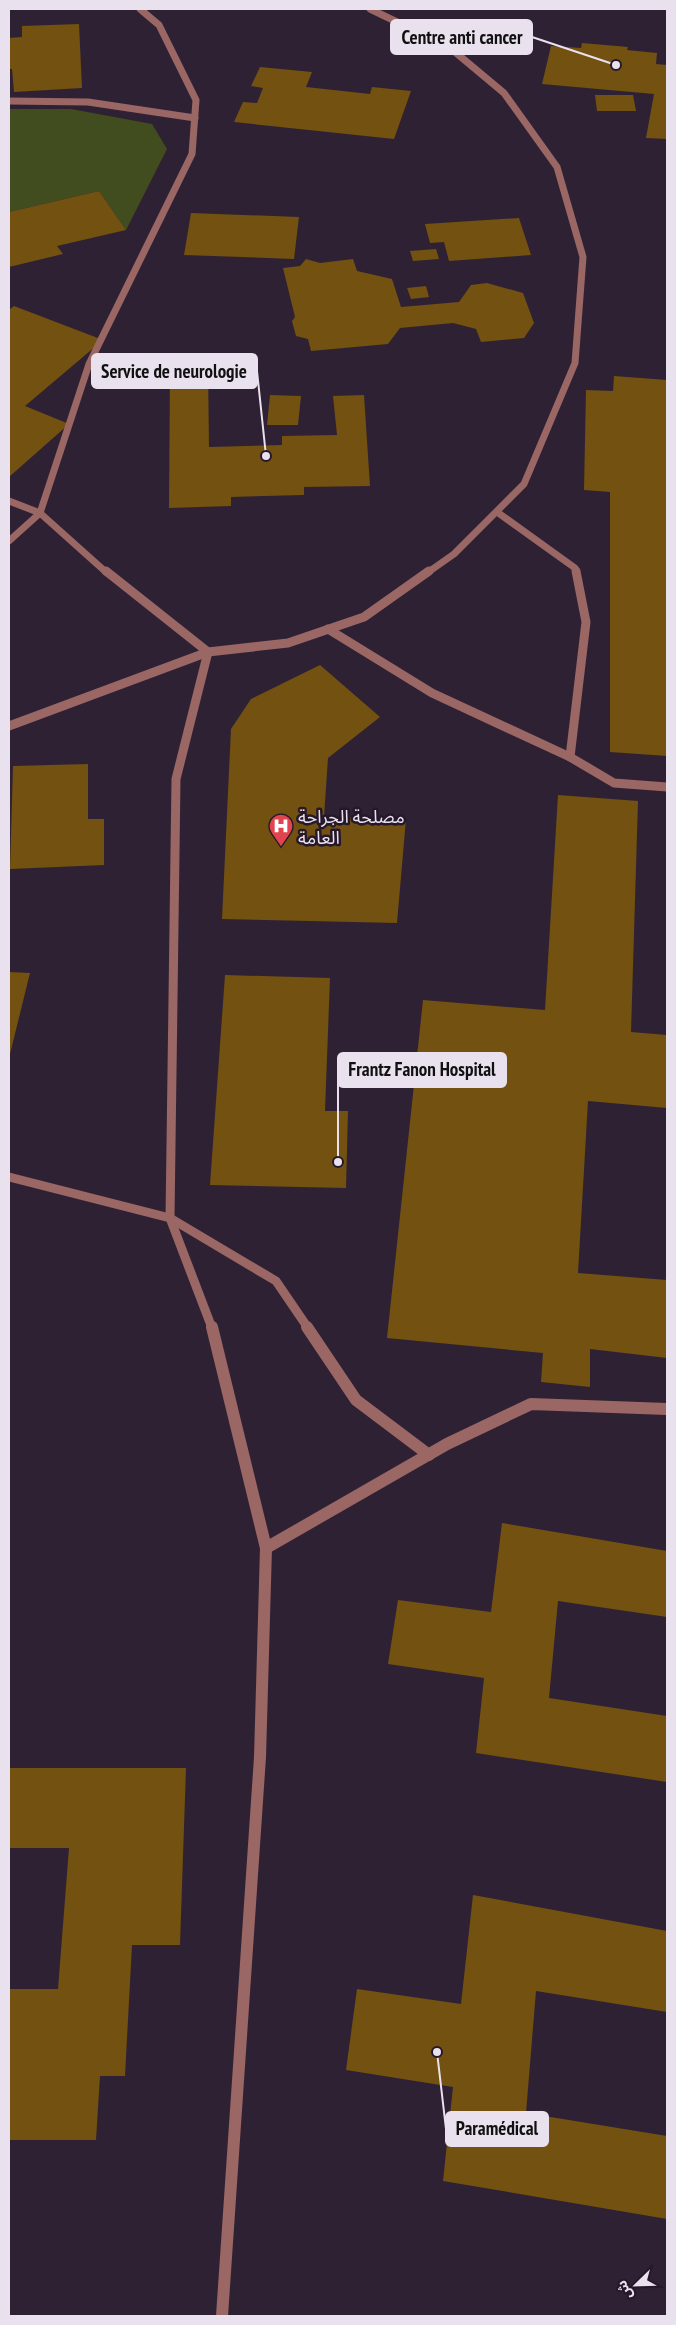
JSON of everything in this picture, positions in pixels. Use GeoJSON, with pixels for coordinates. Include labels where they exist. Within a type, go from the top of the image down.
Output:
{"type":"FeatureCollection","features":[{"type":"Feature","properties":{"kind":"lane"},"geometry":{"type":"LineString","coordinates":[[9,541],[40,513],[89,364],[192,154],[196,100],[159,25],[140,9]]}},
{"type":"Feature","properties":{"kind":"lane"},"geometry":{"type":"LineString","coordinates":[[9,726],[208,652],[288,643],[364,617],[454,554],[524,484],[575,363],[583,257],[557,167],[504,93],[449,46],[370,9]]}},
{"type":"Feature","properties":{"kind":"lane"},"geometry":{"type":"LineString","coordinates":[[9,101],[88,102],[194,118]]}},
{"type":"Feature","properties":{"kind":"lane"},"geometry":{"type":"LineString","coordinates":[[9,501],[40,513],[100,567],[208,652]]}},
{"type":"Feature","properties":{"kind":"lane"},"geometry":{"type":"LineString","coordinates":[[497,512],[575,568],[586,622],[570,757]]}},
{"type":"Feature","properties":{"kind":"lane"},"geometry":{"type":"LineString","coordinates":[[328,629],[432,693],[570,757],[614,782],[667,787]]}},
{"type":"Feature","properties":{"kind":"lane"},"geometry":{"type":"LineString","coordinates":[[208,652],[176,779],[170,1218],[209,1316],[266,1548],[260,1757],[222,2316]]}},
{"type":"Feature","properties":{"kind":"lane"},"geometry":{"type":"LineString","coordinates":[[9,1177],[170,1218],[276,1281],[356,1400],[429,1455]]}},
{"type":"Feature","properties":{"kind":"lane"},"geometry":{"type":"LineString","coordinates":[[266,1548],[429,1455],[531,1404],[667,1409]]}},
{"type":"Feature","properties":{"kind":"green space"},"geometry":{"type":"Polygon","coordinates":[[[9,109],[71,109],[152,124],[167,149],[126,230],[99,191],[9,212],[9,109]]]}},
{"type":"Feature","properties":{"kind":"building"},"geometry":{"type":"Polygon","coordinates":[[[79,24],[82,88],[14,92],[12,69],[9,69],[9,38],[22,37],[22,26],[79,24]]]}},
{"type":"Feature","properties":{"kind":"building"},"geometry":{"type":"Polygon","coordinates":[[[582,43],[628,47],[627,50],[657,53],[656,64],[667,65],[667,139],[646,138],[654,94],[542,84],[551,46],[581,48],[582,43]]]}},
{"type":"Feature","properties":{"kind":"building"},"geometry":{"type":"Polygon","coordinates":[[[260,67],[312,72],[306,87],[370,94],[372,87],[411,91],[394,139],[234,122],[243,102],[257,103],[263,88],[251,86],[260,67]]]}},
{"type":"Feature","properties":{"kind":"building"},"geometry":{"type":"Polygon","coordinates":[[[595,95],[633,95],[636,111],[597,111],[595,95]]]}},
{"type":"Feature","properties":{"kind":"building"},"geometry":{"type":"Polygon","coordinates":[[[99,191],[126,230],[57,246],[63,254],[9,267],[9,212],[99,191]]]}},
{"type":"Feature","properties":{"kind":"building"},"geometry":{"type":"Polygon","coordinates":[[[191,213],[299,217],[294,259],[184,255],[191,213]]]}},
{"type":"Feature","properties":{"kind":"building"},"geometry":{"type":"Polygon","coordinates":[[[519,218],[531,255],[449,261],[444,242],[430,243],[425,224],[519,218]]]}},
{"type":"Feature","properties":{"kind":"building"},"geometry":{"type":"Polygon","coordinates":[[[436,249],[439,259],[413,261],[410,251],[436,249]]]}},
{"type":"Feature","properties":{"kind":"building"},"geometry":{"type":"Polygon","coordinates":[[[306,259],[320,263],[353,259],[357,271],[392,279],[401,307],[459,302],[471,285],[487,283],[523,293],[534,323],[524,338],[481,342],[476,329],[453,323],[400,328],[388,344],[311,351],[308,339],[296,336],[292,321],[295,317],[283,268],[300,266],[306,259]]]}},
{"type":"Feature","properties":{"kind":"building"},"geometry":{"type":"Polygon","coordinates":[[[426,286],[429,297],[411,299],[407,288],[426,286]]]}},
{"type":"Feature","properties":{"kind":"building"},"geometry":{"type":"Polygon","coordinates":[[[14,306],[103,340],[25,406],[69,424],[9,477],[9,310],[14,306]]]}},
{"type":"Feature","properties":{"kind":"building"},"geometry":{"type":"Polygon","coordinates":[[[208,368],[209,447],[282,445],[282,436],[337,435],[333,396],[364,395],[370,486],[304,487],[304,495],[231,497],[231,506],[169,508],[170,369],[208,368]]]}},
{"type":"Feature","properties":{"kind":"building"},"geometry":{"type":"Polygon","coordinates":[[[614,376],[667,380],[667,756],[610,752],[610,492],[584,490],[586,390],[613,391],[614,376]]]}},
{"type":"Feature","properties":{"kind":"building"},"geometry":{"type":"Polygon","coordinates":[[[270,395],[301,396],[298,425],[267,425],[270,395]]]}},
{"type":"Feature","properties":{"kind":"building"},"geometry":{"type":"Polygon","coordinates":[[[320,665],[380,717],[328,758],[324,817],[406,819],[397,923],[222,919],[231,729],[251,699],[320,665]]]}},
{"type":"Feature","properties":{"kind":"building"},"geometry":{"type":"Polygon","coordinates":[[[88,764],[88,819],[104,819],[104,865],[10,869],[13,766],[88,764]]]}},
{"type":"Feature","properties":{"kind":"building"},"geometry":{"type":"Polygon","coordinates":[[[558,795],[638,801],[631,1032],[667,1035],[667,1108],[588,1101],[578,1273],[667,1280],[667,1358],[590,1349],[590,1387],[541,1382],[543,1353],[387,1338],[423,1000],[545,1010],[558,795]]]}},
{"type":"Feature","properties":{"kind":"building"},"geometry":{"type":"Polygon","coordinates":[[[9,972],[30,973],[9,1058],[9,972]]]}},
{"type":"Feature","properties":{"kind":"building"},"geometry":{"type":"Polygon","coordinates":[[[225,975],[330,978],[325,1111],[348,1111],[346,1188],[210,1185],[225,975]]]}},
{"type":"Feature","properties":{"kind":"building"},"geometry":{"type":"Polygon","coordinates":[[[502,1523],[667,1551],[667,1617],[558,1601],[549,1698],[667,1716],[667,1782],[476,1753],[484,1678],[388,1664],[398,1600],[491,1612],[502,1523]]]}},
{"type":"Feature","properties":{"kind":"building"},"geometry":{"type":"Polygon","coordinates":[[[9,1768],[186,1768],[180,1945],[132,1945],[125,2076],[100,2076],[96,2140],[9,2140],[9,1989],[58,1989],[69,1848],[9,1848],[9,1768]]]}},
{"type":"Feature","properties":{"kind":"building"},"geometry":{"type":"Polygon","coordinates":[[[473,1895],[667,1931],[667,2012],[536,1991],[526,2113],[667,2136],[667,2219],[443,2181],[453,2087],[346,2070],[357,1989],[461,2004],[473,1895]]]}},
{"type":"Feature","properties":{"kind":"place","name":"Centre anti cancer"},"geometry":{"type":"Point","coordinates":[616,65]}},
{"type":"Feature","properties":{"kind":"place","name":"Service de neurologie"},"geometry":{"type":"Point","coordinates":[266,456]}},
{"type":"Feature","properties":{"kind":"place","name":"مصلحة الجراحة العامة"},"geometry":{"type":"Point","coordinates":[281,847]}},
{"type":"Feature","properties":{"kind":"place","name":"Frantz Fanon Hospital"},"geometry":{"type":"Point","coordinates":[338,1162]}},
{"type":"Feature","properties":{"kind":"place","name":"Paramédical"},"geometry":{"type":"Point","coordinates":[437,2052]}}]}
